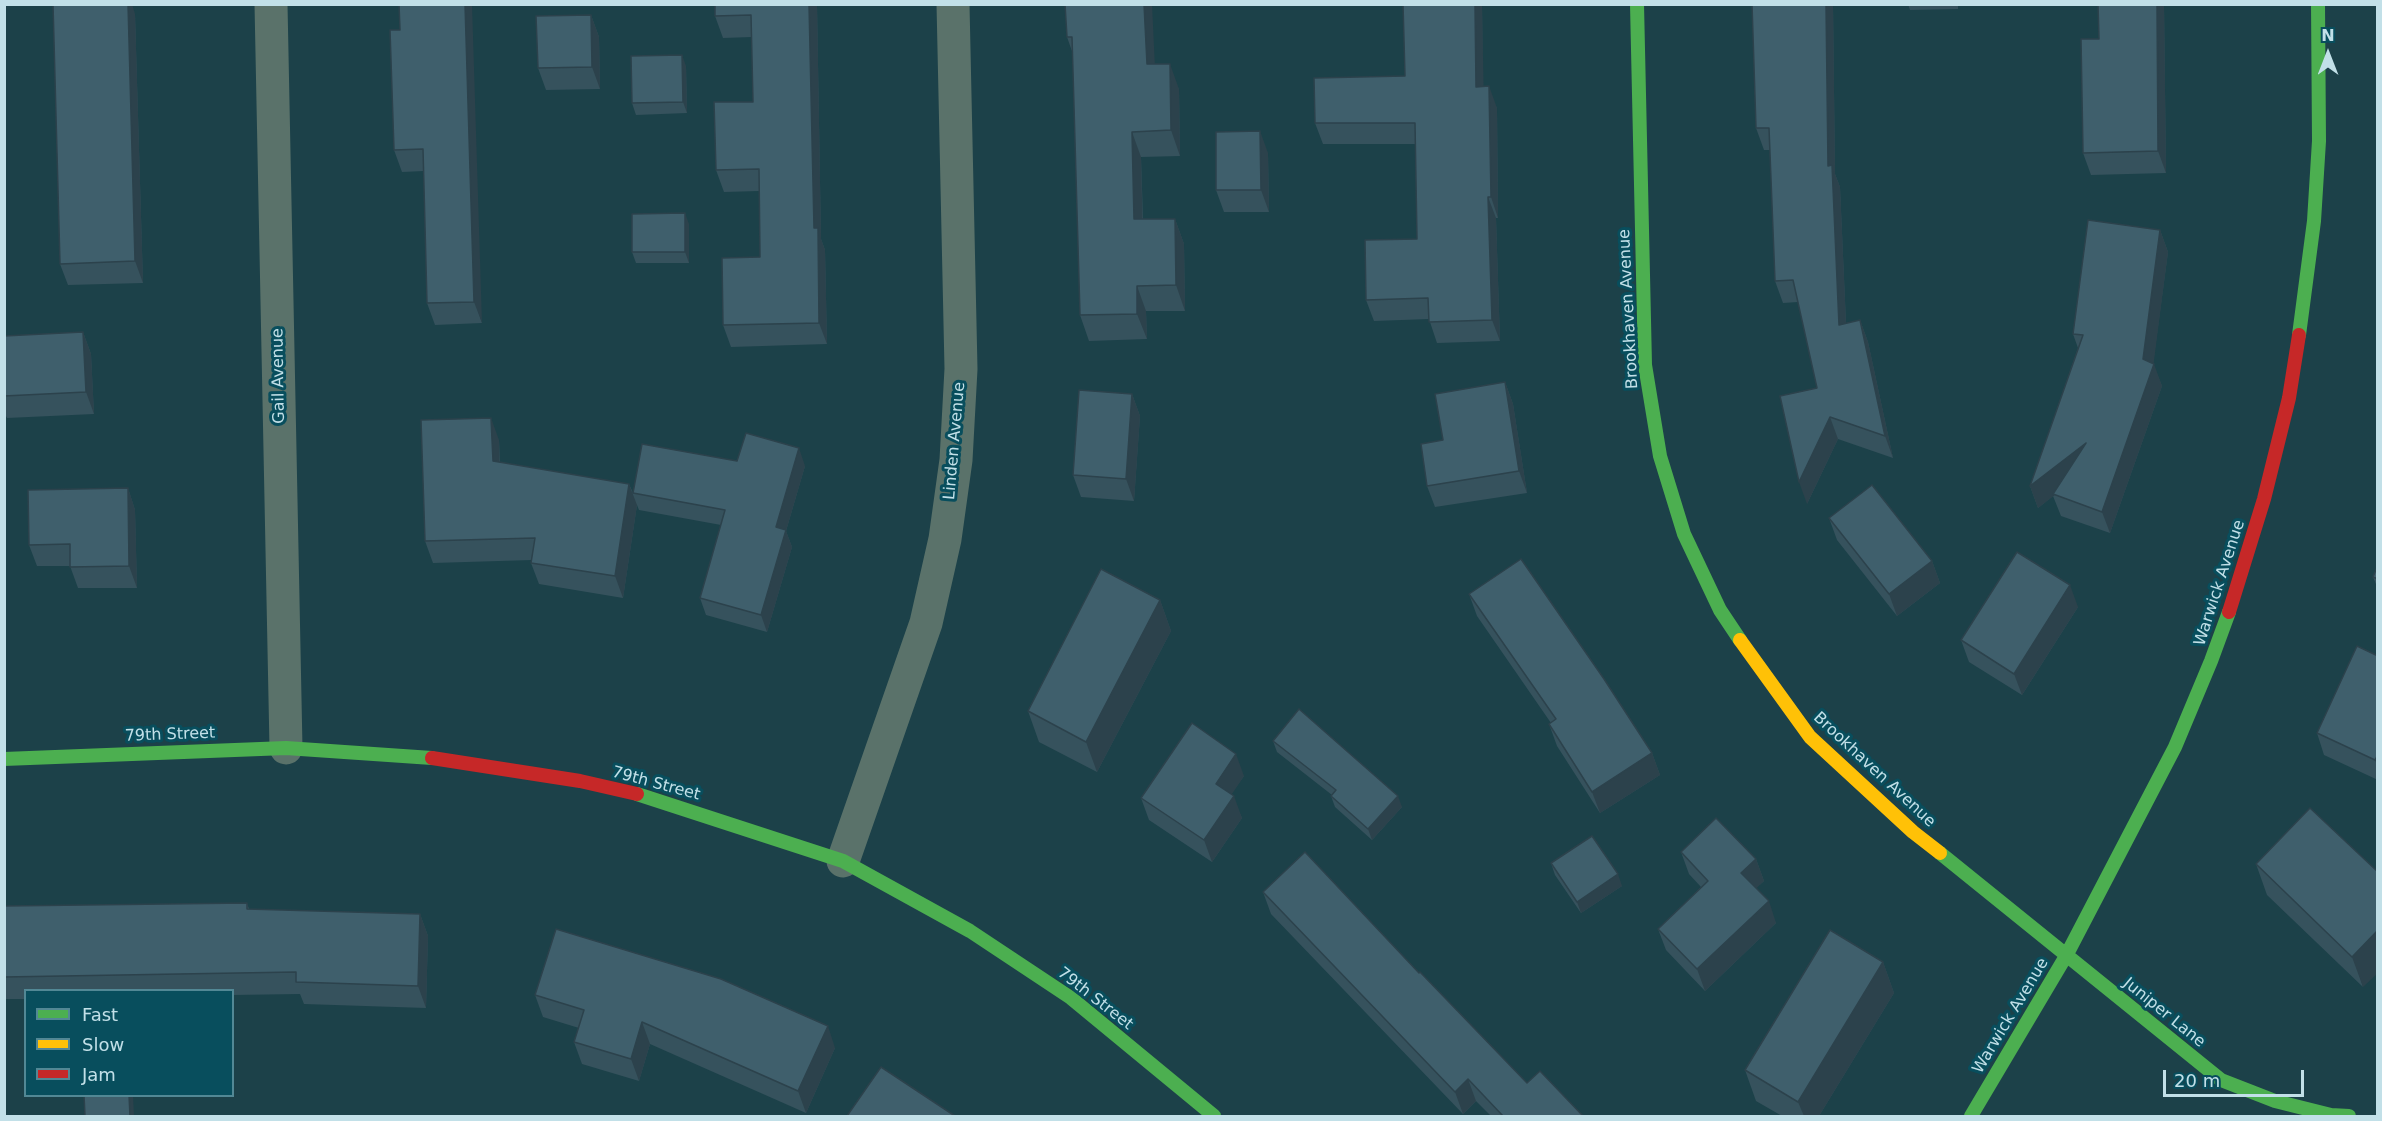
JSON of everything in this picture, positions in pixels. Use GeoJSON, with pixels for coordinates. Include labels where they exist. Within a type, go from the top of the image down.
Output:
{"type":"FeatureCollection","features":[{"type":"Feature","properties":{"kind":"street","name":"Gail Avenue"},"geometry":{"type":"LineString","coordinates":[[271,4],[286,748]]}},
{"type":"Feature","properties":{"kind":"street","name":"Linden Avenue"},"geometry":{"type":"LineString","coordinates":[[843,861],[926,623],[945,539],[956,460],[961,369],[953,4]]}},
{"type":"Feature","properties":{"kind":"street","name":"Brookhaven Avenue"},"geometry":{"type":"LineString","coordinates":[[1637,4],[1645,365],[1660,456],[1684,534],[1720,610],[1750,658],[1810,737],[1913,831],[2066,956]]}},
{"type":"Feature","properties":{"kind":"street","name":"Warwick Avenue"},"geometry":{"type":"LineString","coordinates":[[1971,1116],[2066,956],[2175,747],[2215,650],[2239,583],[2264,499],[2289,398],[2302,319],[2314,221],[2319,141],[2318,4]]}},
{"type":"Feature","properties":{"kind":"street","name":"79th Street"},"geometry":{"type":"LineString","coordinates":[[4,759],[286,748],[405,755],[580,781],[654,798],[843,861],[970,931],[1071,998],[1214,1116]]}},
{"type":"Feature","properties":{"kind":"street","name":"Juniper Lane"},"geometry":{"type":"LineString","coordinates":[[2066,956],[2221,1080],[2275,1101],[2331,1115],[2349,1116]]}},
{"type":"Feature","properties":{"kind":"building"},"geometry":{"type":"Polygon","coordinates":[[[53,4],[128,4],[135,261],[60,264],[53,4]]]}},
{"type":"Feature","properties":{"kind":"building"},"geometry":{"type":"Polygon","coordinates":[[[399,4],[465,4],[474,302],[427,303],[423,149],[394,150],[390,30],[400,30],[399,4]]]}},
{"type":"Feature","properties":{"kind":"building"},"geometry":{"type":"Polygon","coordinates":[[[715,4],[809,4],[814,228],[818,228],[819,323],[723,325],[722,258],[760,257],[759,169],[716,170],[714,102],[753,102],[751,15],[715,16],[715,4]]]}},
{"type":"Feature","properties":{"kind":"building"},"geometry":{"type":"Polygon","coordinates":[[[1065,4],[1144,4],[1147,64],[1170,64],[1171,130],[1132,132],[1134,219],[1175,219],[1176,285],[1137,286],[1137,314],[1080,315],[1072,37],[1067,37],[1065,4]]]}},
{"type":"Feature","properties":{"kind":"building"},"geometry":{"type":"Polygon","coordinates":[[[1403,4],[1475,4],[1476,87],[1489,86],[1491,197],[1488,197],[1492,320],[1429,322],[1428,298],[1366,300],[1365,240],[1417,239],[1415,123],[1315,123],[1314,78],[1405,76],[1403,4]]]}},
{"type":"Feature","properties":{"kind":"building"},"geometry":{"type":"Polygon","coordinates":[[[1752,4],[1826,4],[1828,166],[1832,165],[1839,325],[1860,320],[1885,436],[1830,417],[1799,482],[1780,396],[1817,388],[1793,280],[1775,281],[1769,128],[1756,128],[1752,4]]]}},
{"type":"Feature","properties":{"kind":"building"},"geometry":{"type":"Polygon","coordinates":[[[2098,4],[2157,4],[2158,151],[2083,153],[2081,39],[2099,39],[2098,4]]]}},
{"type":"Feature","properties":{"kind":"building"},"geometry":{"type":"Polygon","coordinates":[[[591,15],[592,67],[538,68],[536,16],[591,15]]]}},
{"type":"Feature","properties":{"kind":"building"},"geometry":{"type":"Polygon","coordinates":[[[682,55],[683,102],[632,103],[631,56],[682,55]]]}},
{"type":"Feature","properties":{"kind":"building"},"geometry":{"type":"Polygon","coordinates":[[[1260,131],[1261,190],[1216,190],[1216,132],[1260,131]]]}},
{"type":"Feature","properties":{"kind":"building"},"geometry":{"type":"Polygon","coordinates":[[[685,213],[685,252],[632,252],[632,214],[685,213]]]}},
{"type":"Feature","properties":{"kind":"building"},"geometry":{"type":"Polygon","coordinates":[[[2088,220],[2160,230],[2143,359],[2154,364],[2102,512],[2053,494],[2086,443],[2030,486],[2083,335],[2073,334],[2088,220]]]}},
{"type":"Feature","properties":{"kind":"building"},"geometry":{"type":"Polygon","coordinates":[[[83,332],[86,392],[4,396],[4,336],[83,332]]]}},
{"type":"Feature","properties":{"kind":"building"},"geometry":{"type":"Polygon","coordinates":[[[1505,382],[1519,471],[1427,486],[1421,444],[1443,440],[1435,394],[1505,382]]]}},
{"type":"Feature","properties":{"kind":"building"},"geometry":{"type":"Polygon","coordinates":[[[1079,390],[1132,394],[1126,479],[1073,475],[1079,390]]]}},
{"type":"Feature","properties":{"kind":"building"},"geometry":{"type":"Polygon","coordinates":[[[491,418],[493,461],[629,484],[615,576],[531,563],[535,538],[425,541],[421,420],[491,418]]]}},
{"type":"Feature","properties":{"kind":"building"},"geometry":{"type":"Polygon","coordinates":[[[746,433],[799,448],[776,527],[786,530],[761,615],[700,598],[725,510],[633,493],[642,444],[737,461],[746,433]]]}},
{"type":"Feature","properties":{"kind":"building"},"geometry":{"type":"Polygon","coordinates":[[[1872,485],[1932,561],[1889,594],[1829,518],[1872,485]]]}},
{"type":"Feature","properties":{"kind":"building"},"geometry":{"type":"Polygon","coordinates":[[[128,488],[129,566],[70,567],[70,544],[29,545],[28,490],[128,488]]]}},
{"type":"Feature","properties":{"kind":"building"},"geometry":{"type":"Polygon","coordinates":[[[2017,552],[2070,585],[2014,674],[1961,640],[2017,552]]]}},
{"type":"Feature","properties":{"kind":"building"},"geometry":{"type":"Polygon","coordinates":[[[1521,559],[1652,753],[1592,792],[1549,724],[1556,719],[1469,594],[1521,559]]]}},
{"type":"Feature","properties":{"kind":"building"},"geometry":{"type":"Polygon","coordinates":[[[2378,565],[2378,579],[2373,577],[2378,565]]]}},
{"type":"Feature","properties":{"kind":"building"},"geometry":{"type":"Polygon","coordinates":[[[1101,569],[1160,600],[1086,742],[1028,711],[1101,569]]]}},
{"type":"Feature","properties":{"kind":"building"},"geometry":{"type":"Polygon","coordinates":[[[2357,646],[2378,656],[2378,755],[2375,760],[2317,733],[2357,646]]]}},
{"type":"Feature","properties":{"kind":"building"},"geometry":{"type":"Polygon","coordinates":[[[1299,709],[1398,796],[1368,829],[1331,796],[1336,790],[1273,741],[1299,709]]]}},
{"type":"Feature","properties":{"kind":"building"},"geometry":{"type":"Polygon","coordinates":[[[1192,723],[1236,754],[1216,784],[1234,796],[1204,840],[1141,798],[1192,723]]]}},
{"type":"Feature","properties":{"kind":"building"},"geometry":{"type":"Polygon","coordinates":[[[2310,808],[2378,872],[2378,930],[2352,957],[2256,864],[2310,808]]]}},
{"type":"Feature","properties":{"kind":"building"},"geometry":{"type":"Polygon","coordinates":[[[1716,818],[1756,859],[1741,873],[1769,901],[1697,969],[1658,929],[1708,881],[1681,852],[1716,818]]]}},
{"type":"Feature","properties":{"kind":"building"},"geometry":{"type":"Polygon","coordinates":[[[1592,836],[1618,874],[1577,902],[1551,863],[1592,836]]]}},
{"type":"Feature","properties":{"kind":"building"},"geometry":{"type":"Polygon","coordinates":[[[1305,852],[1527,1083],[1540,1071],[1583,1116],[1503,1116],[1468,1079],[1455,1092],[1263,892],[1305,852]]]}},
{"type":"Feature","properties":{"kind":"building"},"geometry":{"type":"Polygon","coordinates":[[[247,903],[247,909],[420,914],[418,986],[296,982],[296,972],[4,977],[4,906],[247,903]]]}},
{"type":"Feature","properties":{"kind":"building"},"geometry":{"type":"Polygon","coordinates":[[[556,929],[721,979],[828,1026],[798,1091],[642,1022],[631,1059],[574,1042],[584,1010],[535,995],[556,929]]]}},
{"type":"Feature","properties":{"kind":"building"},"geometry":{"type":"Polygon","coordinates":[[[1830,930],[1883,962],[1798,1102],[1745,1070],[1830,930]]]}},
{"type":"Feature","properties":{"kind":"building"},"geometry":{"type":"Polygon","coordinates":[[[881,1067],[955,1116],[847,1116],[881,1067]]]}},
{"type":"Feature","properties":{"kind":"building"},"geometry":{"type":"Polygon","coordinates":[[[84,1097],[129,1097],[130,1116],[85,1116],[84,1097]]]}},
{"type":"Feature","properties":{"kind":"traffic: fast"},"geometry":{"type":"LineString","coordinates":[[1637,4],[1645,365],[1660,456],[1684,534],[1720,610],[1740,640]]}},
{"type":"Feature","properties":{"kind":"traffic: fast"},"geometry":{"type":"LineString","coordinates":[[2299,335],[2314,221],[2319,141],[2318,4]]}},
{"type":"Feature","properties":{"kind":"traffic: fast"},"geometry":{"type":"LineString","coordinates":[[1971,1116],[2066,956],[2175,747],[2229,612]]}},
{"type":"Feature","properties":{"kind":"traffic: fast"},"geometry":{"type":"LineString","coordinates":[[4,759],[286,748],[432,758]]}},
{"type":"Feature","properties":{"kind":"traffic: fast"},"geometry":{"type":"LineString","coordinates":[[637,794],[843,861],[970,931],[1071,998],[1214,1116]]}},
{"type":"Feature","properties":{"kind":"traffic: fast"},"geometry":{"type":"LineString","coordinates":[[1940,853],[2221,1080],[2275,1101],[2331,1115],[2349,1116]]}},
{"type":"Feature","properties":{"kind":"traffic: slow"},"geometry":{"type":"LineString","coordinates":[[1740,640],[1810,737],[1913,832],[1940,853]]}},
{"type":"Feature","properties":{"kind":"traffic: jam"},"geometry":{"type":"LineString","coordinates":[[2229,612],[2264,499],[2289,398],[2299,335]]}},
{"type":"Feature","properties":{"kind":"traffic: jam"},"geometry":{"type":"LineString","coordinates":[[432,758],[580,781],[637,794]]}}]}
